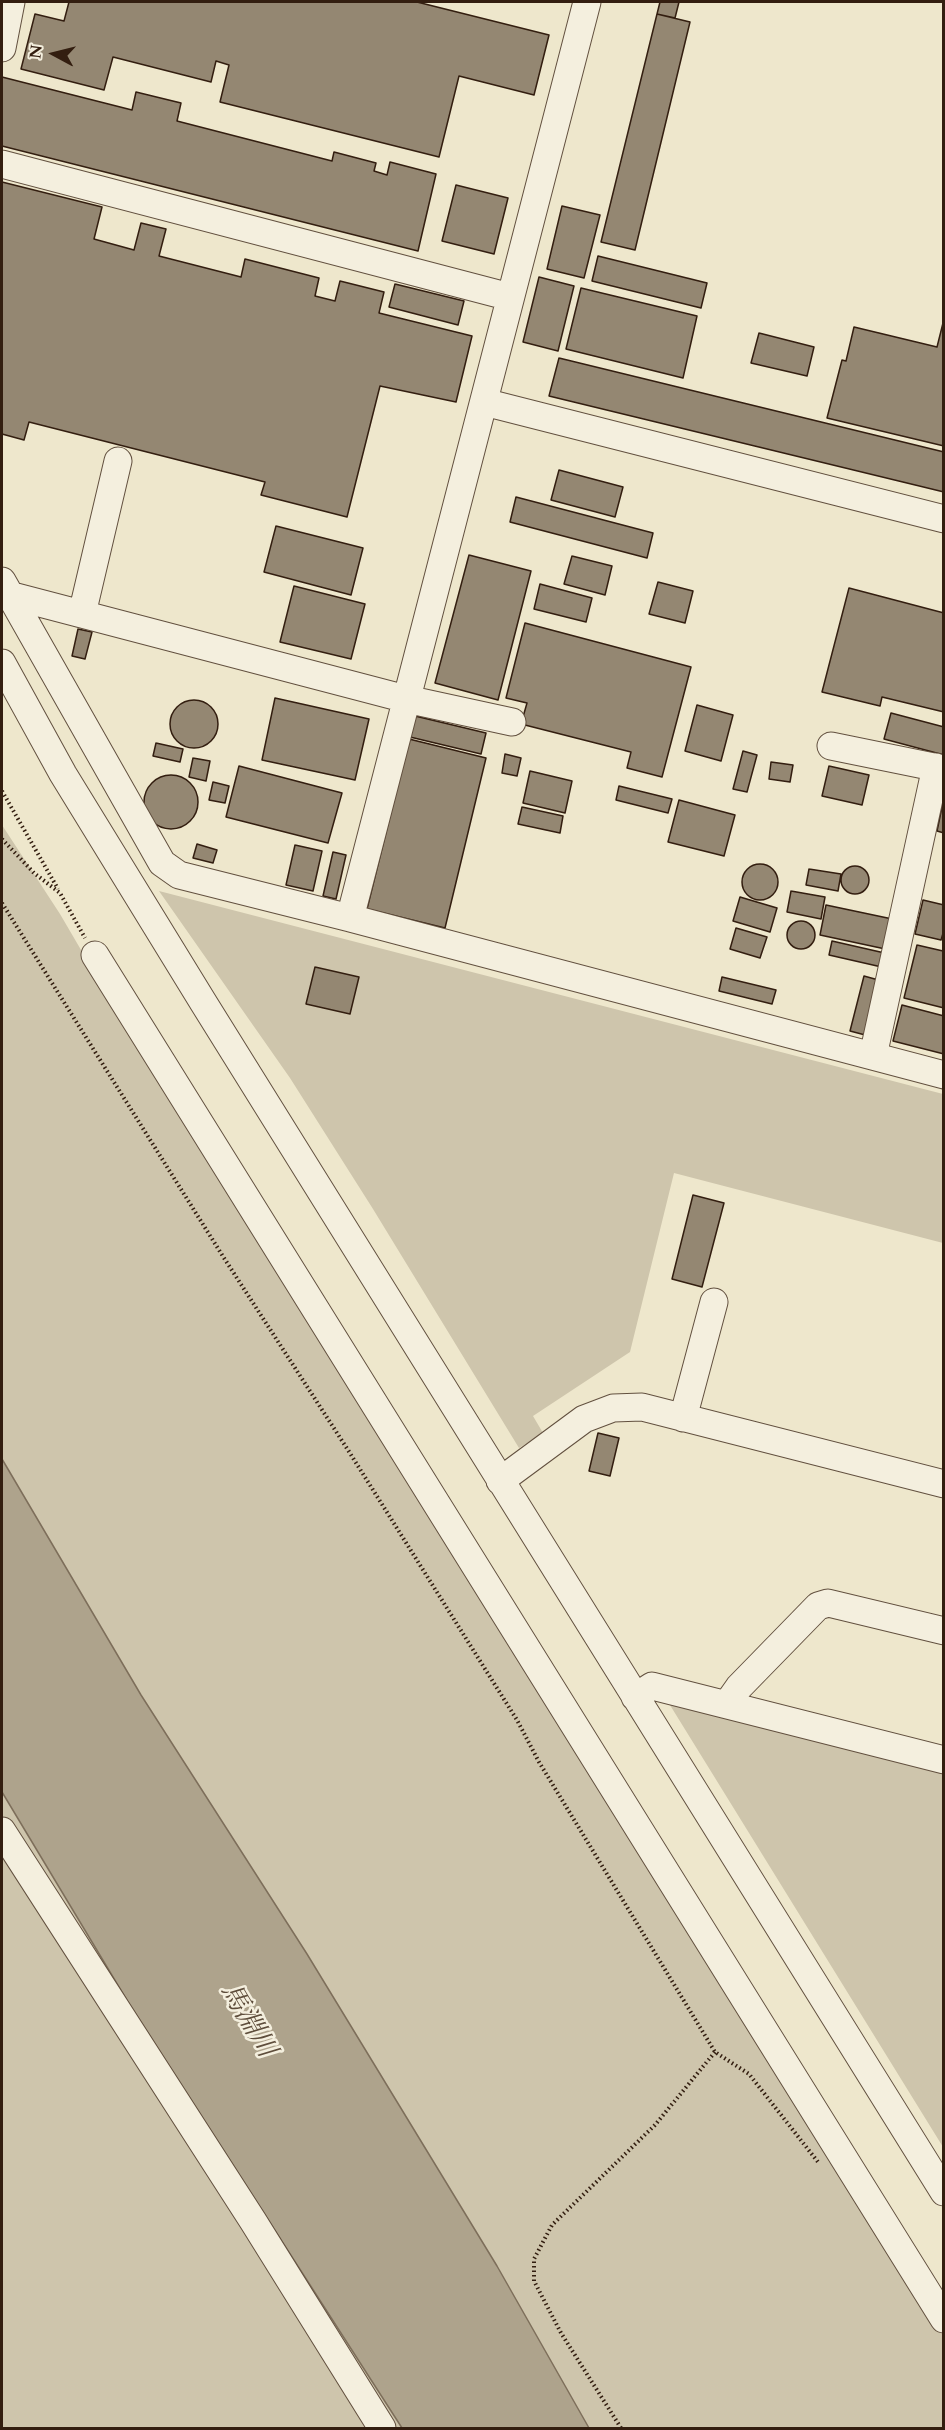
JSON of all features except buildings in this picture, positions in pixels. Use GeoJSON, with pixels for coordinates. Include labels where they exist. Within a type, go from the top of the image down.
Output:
{"type":"FeatureCollection","features":[{"type":"Feature","properties":{"kind":"street"},"geometry":{"type":"LineString","coordinates":[[2,48],[11,2]]}},
{"type":"Feature","properties":{"kind":"street"},"geometry":{"type":"LineString","coordinates":[[350,918],[587,2]]}},
{"type":"Feature","properties":{"kind":"street"},"geometry":{"type":"LineString","coordinates":[[2,164],[510,297]]}},
{"type":"Feature","properties":{"kind":"street"},"geometry":{"type":"LineString","coordinates":[[484,402],[944,519]]}},
{"type":"Feature","properties":{"kind":"street"},"geometry":{"type":"LineString","coordinates":[[82,614],[118,461]]}},
{"type":"Feature","properties":{"kind":"street"},"geometry":{"type":"LineString","coordinates":[[5,588],[82,614],[406,699],[512,722]]}},
{"type":"Feature","properties":{"kind":"street"},"geometry":{"type":"LineString","coordinates":[[5,588],[162,863],[179,875],[944,1075]]}},
{"type":"Feature","properties":{"kind":"street"},"geometry":{"type":"LineString","coordinates":[[2,663],[75,794],[944,2192]]}},
{"type":"Feature","properties":{"kind":"street"},"geometry":{"type":"LineString","coordinates":[[831,746],[940,768],[873,1056]]}},
{"type":"Feature","properties":{"kind":"street"},"geometry":{"type":"LineString","coordinates":[[95,955],[944,2319]]}},
{"type":"Feature","properties":{"kind":"street"},"geometry":{"type":"LineString","coordinates":[[683,1418],[714,1302]]}},
{"type":"Feature","properties":{"kind":"street"},"geometry":{"type":"LineString","coordinates":[[501,1481],[584,1419],[613,1408],[642,1407],[944,1484]]}},
{"type":"Feature","properties":{"kind":"street"},"geometry":{"type":"LineString","coordinates":[[727,1704],[739,1687],[818,1606],[828,1603],[944,1631]]}},
{"type":"Feature","properties":{"kind":"street"},"geometry":{"type":"LineString","coordinates":[[635,1697],[652,1686],[944,1760]]}},
{"type":"Feature","properties":{"kind":"street"},"geometry":{"type":"LineString","coordinates":[[2,1831],[382,2428]]}},
{"type":"Feature","properties":{"kind":"path"},"geometry":{"type":"LineString","coordinates":[[2,791],[95,955]]}},
{"type":"Feature","properties":{"kind":"path"},"geometry":{"type":"LineString","coordinates":[[2,839],[34,873],[60,893]]}},
{"type":"Feature","properties":{"kind":"path"},"geometry":{"type":"LineString","coordinates":[[2,903],[517,1720],[539,1762],[716,2052],[749,2074],[820,2166]]}},
{"type":"Feature","properties":{"kind":"path"},"geometry":{"type":"LineString","coordinates":[[621,2428],[550,2312],[534,2281],[534,2259],[552,2225],[656,2125],[716,2052]]}},
{"type":"Feature","properties":{"kind":"shaded area"},"geometry":{"type":"Polygon","coordinates":[[[2,825],[60,914],[943,2335],[943,2428],[589,2428],[497,2266],[307,1954],[141,1695],[2,1459],[2,825]]]}},
{"type":"Feature","properties":{"kind":"shaded area"},"geometry":{"type":"Polygon","coordinates":[[[159,891],[943,1094],[943,1243],[674,1173],[630,1352],[533,1416],[543,1433],[519,1448],[290,1078],[159,891]]]}},
{"type":"Feature","properties":{"kind":"shaded area"},"geometry":{"type":"Polygon","coordinates":[[[665,1697],[943,1770],[943,2147],[665,1697]]]}},
{"type":"Feature","properties":{"kind":"shaded area"},"geometry":{"type":"Polygon","coordinates":[[[2,1792],[128,2002],[402,2428],[2,2428],[2,1792]]]}},
{"type":"Feature","properties":{"kind":"water","name":"馬淵川"},"geometry":{"type":"Polygon","coordinates":[[[2,1459],[141,1695],[307,1954],[497,2266],[589,2428],[402,2428],[128,2002],[2,1792],[2,1459]]]}}]}
